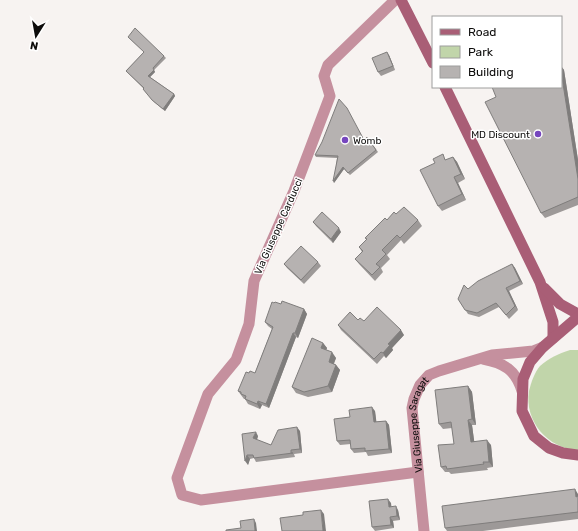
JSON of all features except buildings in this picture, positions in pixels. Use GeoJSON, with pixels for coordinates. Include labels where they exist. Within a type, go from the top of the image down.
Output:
{"type":"FeatureCollection","features":[{"type":"Feature","properties":{"kind":"main road"},"geometry":{"type":"LineString","coordinates":[[401,0],[432,61]]}},
{"type":"Feature","properties":{"kind":"main road"},"geometry":{"type":"LineString","coordinates":[[445,88],[540,282],[553,322],[553,338]]}},
{"type":"Feature","properties":{"kind":"main road"},"geometry":{"type":"LineString","coordinates":[[540,282],[560,304],[578,314]]}},
{"type":"Feature","properties":{"kind":"main road"},"geometry":{"type":"LineString","coordinates":[[578,317],[543,347],[530,362],[523,379],[522,411],[534,436],[549,448],[563,453],[578,455]]}},
{"type":"Feature","properties":{"kind":"street","name":"Via Giuseppe Carducci"},"geometry":{"type":"LineString","coordinates":[[394,0],[328,65],[324,76],[330,96],[294,191],[254,281],[249,324],[236,360],[208,394],[178,478],[182,495],[201,500],[418,472]]}},
{"type":"Feature","properties":{"kind":"street","name":"Via Giuseppe Saragat"},"geometry":{"type":"LineString","coordinates":[[424,531],[412,408],[420,385],[429,375],[439,371],[492,355],[533,351],[543,347]]}},
{"type":"Feature","properties":{"kind":"street"},"geometry":{"type":"LineString","coordinates":[[480,359],[500,364],[514,373],[520,381],[523,393]]}},
{"type":"Feature","properties":{"kind":"green space"},"geometry":{"type":"Polygon","coordinates":[[[570,350],[578,350],[578,450],[557,445],[548,439],[534,423],[528,402],[529,391],[534,375],[540,366],[554,356],[570,350]]]}},
{"type":"Feature","properties":{"kind":"place","name":"MD Discount"},"geometry":{"type":"Point","coordinates":[538,134]}},
{"type":"Feature","properties":{"kind":"place","name":"Womb"},"geometry":{"type":"Point","coordinates":[345,140]}}]}
